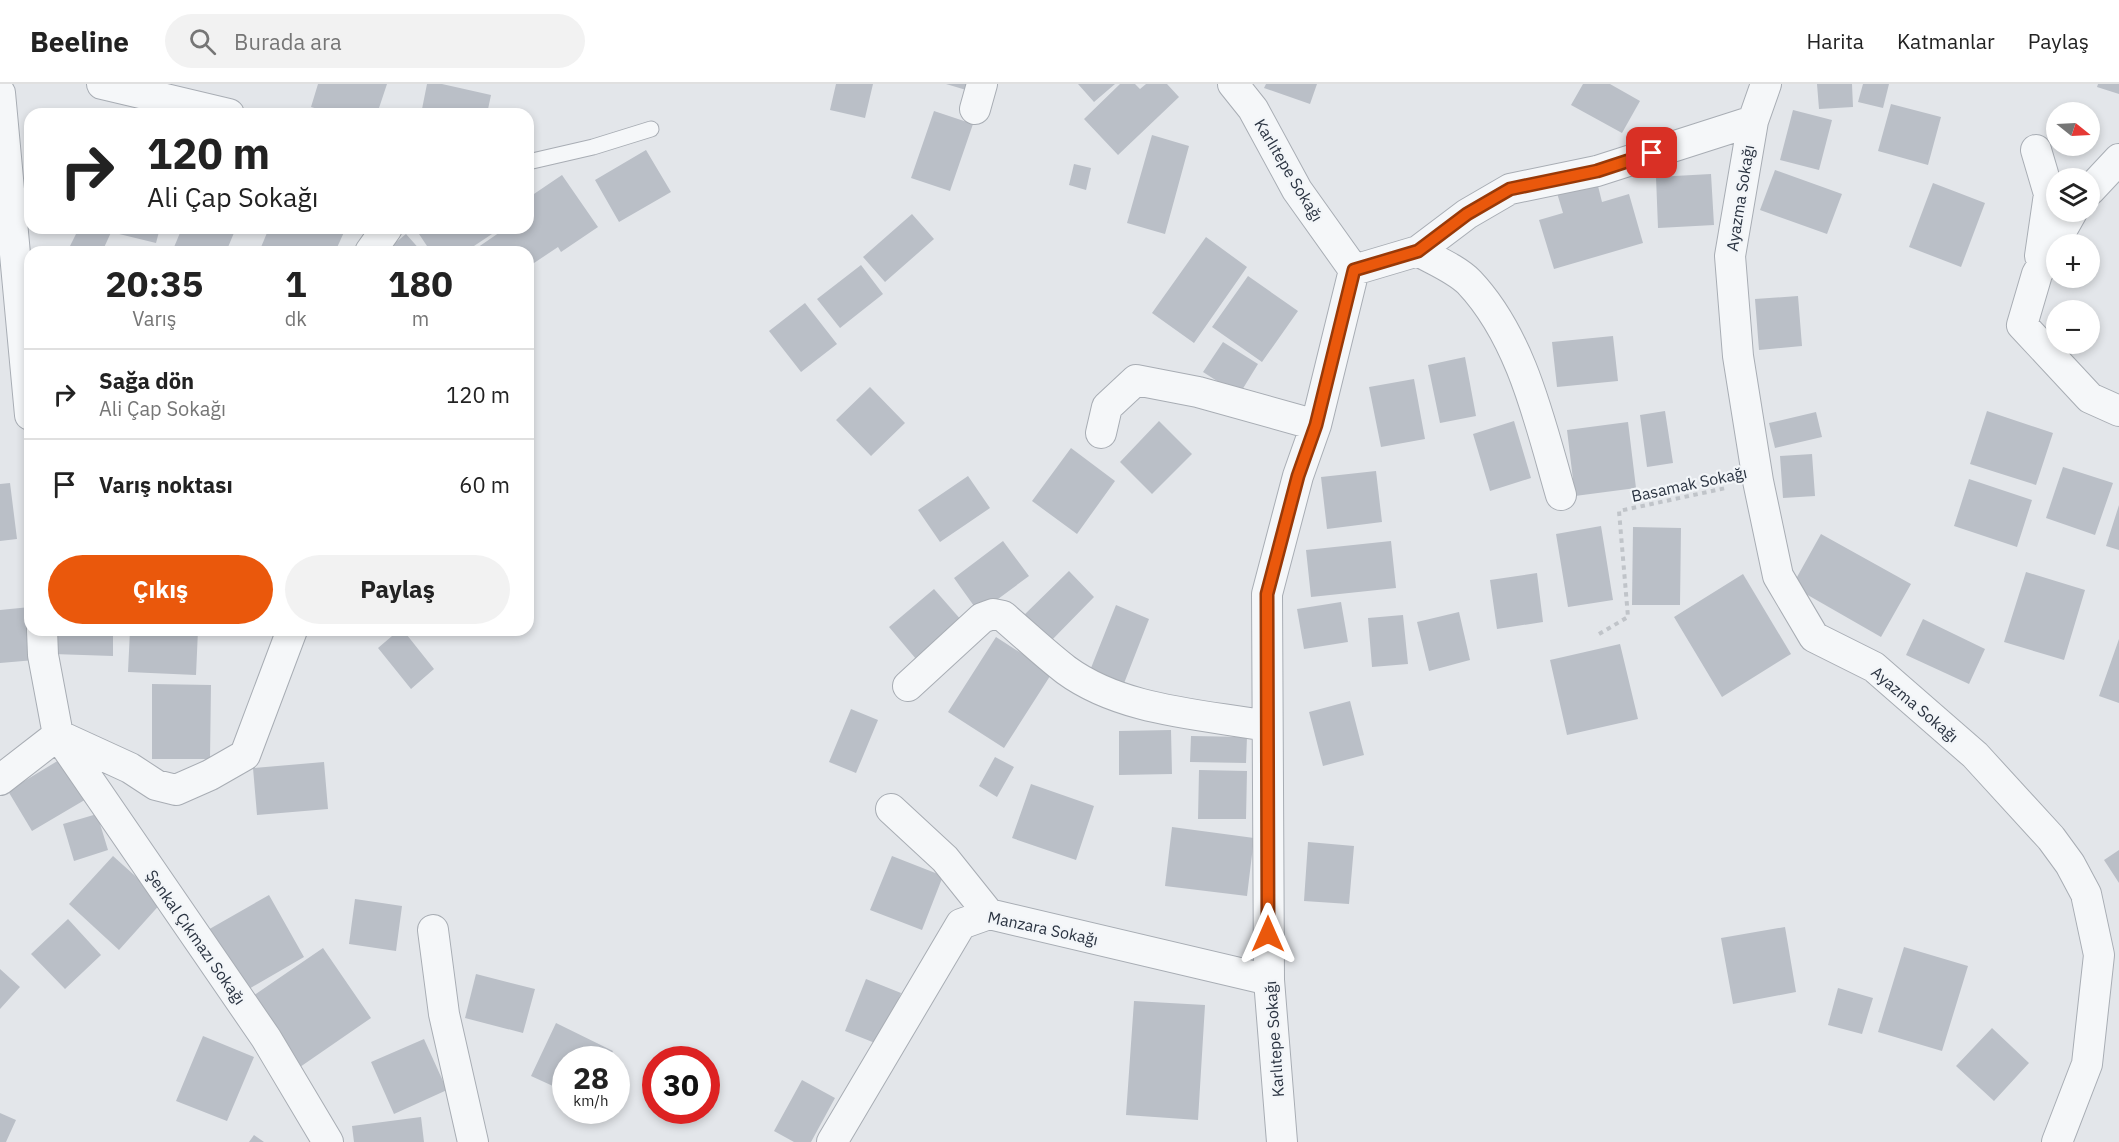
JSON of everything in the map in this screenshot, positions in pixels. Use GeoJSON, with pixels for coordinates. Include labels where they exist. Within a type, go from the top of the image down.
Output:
{"type":"FeatureCollection","features":[{"type":"Feature","properties":{"kind":"street"},"geometry":{"type":"LineString","coordinates":[[102,84],[204,108]]}},
{"type":"Feature","properties":{"kind":"street","name":"Karlıtepe Sokağı"},"geometry":{"type":"LineString","coordinates":[[1233,84],[1253,109],[1297,190],[1354,270],[1316,425],[1298,476],[1267,594],[1269,980],[1282,1142]]}},
{"type":"Feature","properties":{"kind":"street","name":"Ayazma Sokağı"},"geometry":{"type":"LineString","coordinates":[[1760,87],[1730,256],[1738,356],[1758,481],[1778,576],[1814,637],[1874,667],[1975,755],[2051,838],[2070,864],[2086,894],[2099,954],[2087,1064],[2056,1142]]}},
{"type":"Feature","properties":{"kind":"street"},"geometry":{"type":"LineString","coordinates":[[0,93],[5,176],[24,358]]}},
{"type":"Feature","properties":{"kind":"street"},"geometry":{"type":"LineString","coordinates":[[1354,270],[1418,251],[1467,214],[1510,189],[1597,171],[1753,121]]}},
{"type":"Feature","properties":{"kind":"street"},"geometry":{"type":"LineString","coordinates":[[2036,150],[2049,194],[2037,274],[2022,325],[2090,398],[2119,411]]}},
{"type":"Feature","properties":{"kind":"street"},"geometry":{"type":"LineString","coordinates":[[2100,179],[2119,159]]}},
{"type":"Feature","properties":{"kind":"street"},"geometry":{"type":"LineString","coordinates":[[2037,274],[2066,222]]}},
{"type":"Feature","properties":{"kind":"street"},"geometry":{"type":"LineString","coordinates":[[1418,251],[1467,280],[1494,314],[1528,385],[1561,495]]}},
{"type":"Feature","properties":{"kind":"street"},"geometry":{"type":"LineString","coordinates":[[1101,433],[1107,407],[1136,380],[1198,393],[1316,425]]}},
{"type":"Feature","properties":{"kind":"street"},"geometry":{"type":"LineString","coordinates":[[908,686],[973,626],[993,614],[1003,616],[1067,670],[1100,689],[1137,703],[1267,726]]}},
{"type":"Feature","properties":{"kind":"street"},"geometry":{"type":"LineString","coordinates":[[42,636],[43,655],[58,735]]}},
{"type":"Feature","properties":{"kind":"street"},"geometry":{"type":"LineString","coordinates":[[58,735],[130,768],[156,785],[176,790],[210,775],[245,755],[290,636]]}},
{"type":"Feature","properties":{"kind":"street"},"geometry":{"type":"LineString","coordinates":[[0,780],[58,735]]}},
{"type":"Feature","properties":{"kind":"street","name":"Şenkal Çıkmazı Sokağı"},"geometry":{"type":"LineString","coordinates":[[58,735],[266,1038],[328,1142]]}},
{"type":"Feature","properties":{"kind":"street"},"geometry":{"type":"LineString","coordinates":[[891,809],[945,859],[989,914]]}},
{"type":"Feature","properties":{"kind":"street","name":"Manzara Sokağı"},"geometry":{"type":"LineString","coordinates":[[832,1142],[961,924],[989,914],[1269,980]]}},
{"type":"Feature","properties":{"kind":"street"},"geometry":{"type":"LineString","coordinates":[[433,930],[444,1014],[473,1142]]}},
{"type":"Feature","properties":{"kind":"lane"},"geometry":{"type":"LineString","coordinates":[[534,161],[593,147],[651,129]]}},
{"type":"Feature","properties":{"kind":"path","name":"Basamak Sokağı"},"geometry":{"type":"LineString","coordinates":[[1599,634],[1628,617],[1619,511],[1758,481]]}},
{"type":"Feature","properties":{"kind":"building"},"geometry":{"type":"Polygon","coordinates":[[[318,84],[387,84],[379,108],[311,107],[318,84]]]}},
{"type":"Feature","properties":{"kind":"building"},"geometry":{"type":"Polygon","coordinates":[[[427,84],[442,84],[491,95],[488,108],[422,108],[427,84]]]}},
{"type":"Feature","properties":{"kind":"building"},"geometry":{"type":"Polygon","coordinates":[[[836,84],[873,84],[865,118],[830,110],[836,84]]]}},
{"type":"Feature","properties":{"kind":"building"},"geometry":{"type":"Polygon","coordinates":[[[946,84],[975,84],[973,92],[946,84]]]}},
{"type":"Feature","properties":{"kind":"building"},"geometry":{"type":"Polygon","coordinates":[[[1078,84],[1115,84],[1094,102],[1078,84]]]}},
{"type":"Feature","properties":{"kind":"building"},"geometry":{"type":"Polygon","coordinates":[[[1120,84],[1135,84],[1140,89],[1146,84],[1167,84],[1179,97],[1118,155],[1084,119],[1120,84]]]}},
{"type":"Feature","properties":{"kind":"building"},"geometry":{"type":"Polygon","coordinates":[[[1266,84],[1317,84],[1310,104],[1264,88],[1266,84]]]}},
{"type":"Feature","properties":{"kind":"building"},"geometry":{"type":"Polygon","coordinates":[[[1583,84],[1610,84],[1640,101],[1622,133],[1571,105],[1583,84]]]}},
{"type":"Feature","properties":{"kind":"building"},"geometry":{"type":"Polygon","coordinates":[[[1817,84],[1852,84],[1853,107],[1819,109],[1817,84]]]}},
{"type":"Feature","properties":{"kind":"building"},"geometry":{"type":"Polygon","coordinates":[[[1863,84],[1889,84],[1883,108],[1858,102],[1863,84]]]}},
{"type":"Feature","properties":{"kind":"building"},"geometry":{"type":"Polygon","coordinates":[[[2098,84],[2119,84],[2119,94],[2097,87],[2098,84]]]}},
{"type":"Feature","properties":{"kind":"building"},"geometry":{"type":"Polygon","coordinates":[[[1891,104],[1941,117],[1928,165],[1878,151],[1891,104]]]}},
{"type":"Feature","properties":{"kind":"building"},"geometry":{"type":"Polygon","coordinates":[[[1793,110],[1832,120],[1819,170],[1780,160],[1793,110]]]}},
{"type":"Feature","properties":{"kind":"building"},"geometry":{"type":"Polygon","coordinates":[[[934,111],[973,124],[950,191],[911,178],[934,111]]]}},
{"type":"Feature","properties":{"kind":"building"},"geometry":{"type":"Polygon","coordinates":[[[1152,135],[1189,146],[1165,234],[1127,223],[1152,135]]]}},
{"type":"Feature","properties":{"kind":"building"},"geometry":{"type":"Polygon","coordinates":[[[646,150],[671,192],[619,222],[595,180],[646,150]]]}},
{"type":"Feature","properties":{"kind":"building"},"geometry":{"type":"Polygon","coordinates":[[[1074,164],[1091,168],[1086,190],[1069,185],[1074,164]]]}},
{"type":"Feature","properties":{"kind":"building"},"geometry":{"type":"Polygon","coordinates":[[[1775,170],[1842,194],[1827,234],[1760,210],[1775,170]]]}},
{"type":"Feature","properties":{"kind":"building"},"geometry":{"type":"Polygon","coordinates":[[[1711,174],[1714,225],[1658,228],[1656,177],[1711,174]]]}},
{"type":"Feature","properties":{"kind":"building"},"geometry":{"type":"Polygon","coordinates":[[[562,175],[598,227],[561,252],[558,247],[534,263],[534,246],[480,246],[497,234],[534,234],[534,194],[562,175]]]}},
{"type":"Feature","properties":{"kind":"building"},"geometry":{"type":"Polygon","coordinates":[[[1597,182],[1602,202],[1629,194],[1643,243],[1554,269],[1539,220],[1563,213],[1557,193],[1597,182]]]}},
{"type":"Feature","properties":{"kind":"building"},"geometry":{"type":"Polygon","coordinates":[[[1933,183],[1985,203],[1961,267],[1909,247],[1933,183]]]}},
{"type":"Feature","properties":{"kind":"building"},"geometry":{"type":"Polygon","coordinates":[[[912,214],[934,239],[885,282],[863,257],[912,214]]]}},
{"type":"Feature","properties":{"kind":"building"},"geometry":{"type":"Polygon","coordinates":[[[76,234],[110,234],[105,246],[70,246],[76,234]]]}},
{"type":"Feature","properties":{"kind":"building"},"geometry":{"type":"Polygon","coordinates":[[[119,234],[158,234],[156,243],[119,234]]]}},
{"type":"Feature","properties":{"kind":"building"},"geometry":{"type":"Polygon","coordinates":[[[180,234],[234,234],[228,246],[174,246],[180,234]]]}},
{"type":"Feature","properties":{"kind":"building"},"geometry":{"type":"Polygon","coordinates":[[[266,234],[343,234],[338,246],[262,246],[266,234]]]}},
{"type":"Feature","properties":{"kind":"building"},"geometry":{"type":"Polygon","coordinates":[[[406,234],[417,246],[391,246],[406,234]]]}},
{"type":"Feature","properties":{"kind":"building"},"geometry":{"type":"Polygon","coordinates":[[[419,234],[492,234],[474,246],[427,246],[419,234]]]}},
{"type":"Feature","properties":{"kind":"building"},"geometry":{"type":"Polygon","coordinates":[[[1206,237],[1247,267],[1194,343],[1152,313],[1206,237]]]}},
{"type":"Feature","properties":{"kind":"building"},"geometry":{"type":"Polygon","coordinates":[[[861,265],[883,294],[840,328],[817,299],[861,265]]]}},
{"type":"Feature","properties":{"kind":"building"},"geometry":{"type":"Polygon","coordinates":[[[1248,276],[1298,311],[1262,362],[1212,327],[1248,276]]]}},
{"type":"Feature","properties":{"kind":"building"},"geometry":{"type":"Polygon","coordinates":[[[1798,296],[1802,346],[1759,350],[1755,299],[1798,296]]]}},
{"type":"Feature","properties":{"kind":"building"},"geometry":{"type":"Polygon","coordinates":[[[805,303],[837,344],[801,372],[769,331],[805,303]]]}},
{"type":"Feature","properties":{"kind":"building"},"geometry":{"type":"Polygon","coordinates":[[[1613,336],[1618,381],[1557,387],[1552,342],[1613,336]]]}},
{"type":"Feature","properties":{"kind":"building"},"geometry":{"type":"Polygon","coordinates":[[[1223,342],[1258,364],[1239,395],[1203,372],[1223,342]]]}},
{"type":"Feature","properties":{"kind":"building"},"geometry":{"type":"Polygon","coordinates":[[[1465,357],[1476,416],[1440,423],[1428,365],[1465,357]]]}},
{"type":"Feature","properties":{"kind":"building"},"geometry":{"type":"Polygon","coordinates":[[[1414,379],[1425,439],[1381,447],[1369,387],[1414,379]]]}},
{"type":"Feature","properties":{"kind":"building"},"geometry":{"type":"Polygon","coordinates":[[[870,387],[905,423],[871,456],[836,420],[870,387]]]}},
{"type":"Feature","properties":{"kind":"building"},"geometry":{"type":"Polygon","coordinates":[[[1665,411],[1673,463],[1647,467],[1640,415],[1665,411]]]}},
{"type":"Feature","properties":{"kind":"building"},"geometry":{"type":"Polygon","coordinates":[[[1987,411],[2053,433],[2036,485],[1970,464],[1987,411]]]}},
{"type":"Feature","properties":{"kind":"building"},"geometry":{"type":"Polygon","coordinates":[[[1816,412],[1822,437],[1775,448],[1769,423],[1816,412]]]}},
{"type":"Feature","properties":{"kind":"building"},"geometry":{"type":"Polygon","coordinates":[[[1159,421],[1192,454],[1152,494],[1120,462],[1159,421]]]}},
{"type":"Feature","properties":{"kind":"building"},"geometry":{"type":"Polygon","coordinates":[[[1514,421],[1531,478],[1490,491],[1473,434],[1514,421]]]}},
{"type":"Feature","properties":{"kind":"building"},"geometry":{"type":"Polygon","coordinates":[[[1628,422],[1636,488],[1575,496],[1567,430],[1628,422]]]}},
{"type":"Feature","properties":{"kind":"building"},"geometry":{"type":"Polygon","coordinates":[[[1071,448],[1115,481],[1077,534],[1032,501],[1071,448]]]}},
{"type":"Feature","properties":{"kind":"building"},"geometry":{"type":"Polygon","coordinates":[[[1812,454],[1815,496],[1783,498],[1780,456],[1812,454]]]}},
{"type":"Feature","properties":{"kind":"building"},"geometry":{"type":"Polygon","coordinates":[[[2063,467],[2113,483],[2095,535],[2046,518],[2063,467]]]}},
{"type":"Feature","properties":{"kind":"building"},"geometry":{"type":"Polygon","coordinates":[[[1376,471],[1382,522],[1327,529],[1321,477],[1376,471]]]}},
{"type":"Feature","properties":{"kind":"building"},"geometry":{"type":"Polygon","coordinates":[[[968,476],[990,508],[940,542],[918,510],[968,476]]]}},
{"type":"Feature","properties":{"kind":"building"},"geometry":{"type":"Polygon","coordinates":[[[1969,479],[2032,500],[2017,547],[1954,526],[1969,479]]]}},
{"type":"Feature","properties":{"kind":"building"},"geometry":{"type":"Polygon","coordinates":[[[10,483],[17,539],[0,541],[0,484],[10,483]]]}},
{"type":"Feature","properties":{"kind":"building"},"geometry":{"type":"Polygon","coordinates":[[[2119,505],[2119,550],[2106,546],[2119,505]]]}},
{"type":"Feature","properties":{"kind":"building"},"geometry":{"type":"Polygon","coordinates":[[[1601,526],[1613,600],[1568,607],[1556,534],[1601,526]]]}},
{"type":"Feature","properties":{"kind":"building"},"geometry":{"type":"Polygon","coordinates":[[[1633,527],[1681,528],[1680,605],[1632,605],[1633,527]]]}},
{"type":"Feature","properties":{"kind":"building"},"geometry":{"type":"Polygon","coordinates":[[[1821,534],[1911,584],[1881,637],[1792,586],[1821,534]]]}},
{"type":"Feature","properties":{"kind":"building"},"geometry":{"type":"Polygon","coordinates":[[[1003,541],[1029,576],[979,613],[954,578],[1003,541]]]}},
{"type":"Feature","properties":{"kind":"building"},"geometry":{"type":"Polygon","coordinates":[[[1391,541],[1396,588],[1311,597],[1306,550],[1391,541]]]}},
{"type":"Feature","properties":{"kind":"building"},"geometry":{"type":"Polygon","coordinates":[[[1069,571],[1094,597],[1048,644],[1022,617],[1069,571]]]}},
{"type":"Feature","properties":{"kind":"building"},"geometry":{"type":"Polygon","coordinates":[[[2026,572],[2085,590],[2064,660],[2004,642],[2026,572]]]}},
{"type":"Feature","properties":{"kind":"building"},"geometry":{"type":"Polygon","coordinates":[[[1537,573],[1543,622],[1497,629],[1490,580],[1537,573]]]}},
{"type":"Feature","properties":{"kind":"building"},"geometry":{"type":"Polygon","coordinates":[[[1743,574],[1791,654],[1722,697],[1674,617],[1743,574]]]}},
{"type":"Feature","properties":{"kind":"building"},"geometry":{"type":"Polygon","coordinates":[[[934,589],[962,621],[916,659],[889,627],[934,589]]]}},
{"type":"Feature","properties":{"kind":"building"},"geometry":{"type":"Polygon","coordinates":[[[1341,602],[1348,642],[1304,649],[1297,609],[1341,602]]]}},
{"type":"Feature","properties":{"kind":"building"},"geometry":{"type":"Polygon","coordinates":[[[1116,605],[1149,619],[1123,686],[1089,673],[1116,605]]]}},
{"type":"Feature","properties":{"kind":"building"},"geometry":{"type":"Polygon","coordinates":[[[24,608],[24,636],[31,636],[35,660],[0,663],[0,610],[24,608]]]}},
{"type":"Feature","properties":{"kind":"building"},"geometry":{"type":"Polygon","coordinates":[[[1459,612],[1470,660],[1429,671],[1417,622],[1459,612]]]}},
{"type":"Feature","properties":{"kind":"building"},"geometry":{"type":"Polygon","coordinates":[[[1403,615],[1408,664],[1372,667],[1368,618],[1403,615]]]}},
{"type":"Feature","properties":{"kind":"building"},"geometry":{"type":"Polygon","coordinates":[[[1923,619],[1985,649],[1969,684],[1906,655],[1923,619]]]}},
{"type":"Feature","properties":{"kind":"building"},"geometry":{"type":"Polygon","coordinates":[[[54,636],[113,636],[113,656],[53,654],[54,636]]]}},
{"type":"Feature","properties":{"kind":"building"},"geometry":{"type":"Polygon","coordinates":[[[130,636],[198,636],[196,675],[128,672],[130,636]]]}},
{"type":"Feature","properties":{"kind":"building"},"geometry":{"type":"Polygon","coordinates":[[[392,636],[408,636],[434,669],[411,689],[378,648],[392,636]]]}},
{"type":"Feature","properties":{"kind":"building"},"geometry":{"type":"Polygon","coordinates":[[[996,637],[1052,673],[1004,748],[948,712],[996,637]]]}},
{"type":"Feature","properties":{"kind":"building"},"geometry":{"type":"Polygon","coordinates":[[[2119,639],[2119,703],[2099,696],[2119,639]]]}},
{"type":"Feature","properties":{"kind":"building"},"geometry":{"type":"Polygon","coordinates":[[[1620,644],[1638,719],[1567,735],[1550,660],[1620,644]]]}},
{"type":"Feature","properties":{"kind":"building"},"geometry":{"type":"Polygon","coordinates":[[[152,684],[211,685],[210,759],[152,759],[152,684]]]}},
{"type":"Feature","properties":{"kind":"building"},"geometry":{"type":"Polygon","coordinates":[[[1350,701],[1364,755],[1323,766],[1309,712],[1350,701]]]}},
{"type":"Feature","properties":{"kind":"building"},"geometry":{"type":"Polygon","coordinates":[[[851,709],[878,720],[856,773],[829,762],[851,709]]]}},
{"type":"Feature","properties":{"kind":"building"},"geometry":{"type":"Polygon","coordinates":[[[1171,730],[1172,774],[1119,775],[1119,731],[1171,730]]]}},
{"type":"Feature","properties":{"kind":"building"},"geometry":{"type":"Polygon","coordinates":[[[1191,736],[1247,737],[1246,763],[1190,762],[1191,736]]]}},
{"type":"Feature","properties":{"kind":"building"},"geometry":{"type":"Polygon","coordinates":[[[64,757],[88,798],[32,831],[8,791],[64,757]]]}},
{"type":"Feature","properties":{"kind":"building"},"geometry":{"type":"Polygon","coordinates":[[[995,757],[1014,767],[997,797],[979,786],[995,757]]]}},
{"type":"Feature","properties":{"kind":"building"},"geometry":{"type":"Polygon","coordinates":[[[324,762],[328,809],[257,815],[253,768],[324,762]]]}},
{"type":"Feature","properties":{"kind":"building"},"geometry":{"type":"Polygon","coordinates":[[[1199,770],[1247,771],[1246,819],[1198,819],[1199,770]]]}},
{"type":"Feature","properties":{"kind":"building"},"geometry":{"type":"Polygon","coordinates":[[[1031,784],[1094,806],[1076,860],[1012,838],[1031,784]]]}},
{"type":"Feature","properties":{"kind":"building"},"geometry":{"type":"Polygon","coordinates":[[[97,814],[108,850],[74,861],[63,824],[97,814]]]}},
{"type":"Feature","properties":{"kind":"building"},"geometry":{"type":"Polygon","coordinates":[[[1172,827],[1254,838],[1247,896],[1165,886],[1172,827]]]}},
{"type":"Feature","properties":{"kind":"building"},"geometry":{"type":"Polygon","coordinates":[[[1308,842],[1354,846],[1349,904],[1304,901],[1308,842]]]}},
{"type":"Feature","properties":{"kind":"building"},"geometry":{"type":"Polygon","coordinates":[[[2119,850],[2119,883],[2104,860],[2119,850]]]}},
{"type":"Feature","properties":{"kind":"building"},"geometry":{"type":"Polygon","coordinates":[[[113,856],[163,901],[119,950],[69,904],[113,856]]]}},
{"type":"Feature","properties":{"kind":"building"},"geometry":{"type":"Polygon","coordinates":[[[892,856],[943,876],[922,930],[870,910],[892,856]]]}},
{"type":"Feature","properties":{"kind":"building"},"geometry":{"type":"Polygon","coordinates":[[[269,895],[304,957],[242,993],[206,931],[269,895]]]}},
{"type":"Feature","properties":{"kind":"building"},"geometry":{"type":"Polygon","coordinates":[[[355,899],[402,906],[396,951],[349,944],[355,899]]]}},
{"type":"Feature","properties":{"kind":"building"},"geometry":{"type":"Polygon","coordinates":[[[68,919],[101,955],[65,989],[31,954],[68,919]]]}},
{"type":"Feature","properties":{"kind":"building"},"geometry":{"type":"Polygon","coordinates":[[[1785,927],[1796,992],[1733,1004],[1721,938],[1785,927]]]}},
{"type":"Feature","properties":{"kind":"building"},"geometry":{"type":"Polygon","coordinates":[[[1904,947],[1968,966],[1942,1051],[1878,1032],[1904,947]]]}},
{"type":"Feature","properties":{"kind":"building"},"geometry":{"type":"Polygon","coordinates":[[[323,948],[371,1018],[300,1067],[253,996],[323,948]]]}},
{"type":"Feature","properties":{"kind":"building"},"geometry":{"type":"Polygon","coordinates":[[[0,969],[20,987],[0,1009],[0,969]]]}},
{"type":"Feature","properties":{"kind":"building"},"geometry":{"type":"Polygon","coordinates":[[[476,974],[535,989],[523,1033],[465,1018],[476,974]]]}},
{"type":"Feature","properties":{"kind":"building"},"geometry":{"type":"Polygon","coordinates":[[[866,979],[901,993],[880,1045],[845,1031],[866,979]]]}},
{"type":"Feature","properties":{"kind":"building"},"geometry":{"type":"Polygon","coordinates":[[[1838,988],[1873,998],[1862,1034],[1828,1025],[1838,988]]]}},
{"type":"Feature","properties":{"kind":"building"},"geometry":{"type":"Polygon","coordinates":[[[1134,1001],[1205,1005],[1198,1120],[1126,1115],[1134,1001]]]}},
{"type":"Feature","properties":{"kind":"building"},"geometry":{"type":"Polygon","coordinates":[[[556,1023],[603,1046],[552,1046],[552,1086],[531,1076],[556,1023]]]}},
{"type":"Feature","properties":{"kind":"building"},"geometry":{"type":"Polygon","coordinates":[[[1992,1028],[2029,1063],[1994,1101],[1956,1066],[1992,1028]]]}},
{"type":"Feature","properties":{"kind":"building"},"geometry":{"type":"Polygon","coordinates":[[[203,1036],[254,1057],[227,1121],[176,1101],[203,1036]]]}},
{"type":"Feature","properties":{"kind":"building"},"geometry":{"type":"Polygon","coordinates":[[[424,1039],[447,1090],[394,1114],[371,1062],[424,1039]]]}},
{"type":"Feature","properties":{"kind":"building"},"geometry":{"type":"Polygon","coordinates":[[[802,1080],[835,1098],[811,1142],[794,1142],[774,1131],[802,1080]]]}},
{"type":"Feature","properties":{"kind":"building"},"geometry":{"type":"Polygon","coordinates":[[[0,1113],[16,1120],[6,1142],[0,1142],[0,1113]]]}},
{"type":"Feature","properties":{"kind":"building"},"geometry":{"type":"Polygon","coordinates":[[[421,1117],[424,1142],[354,1142],[352,1126],[421,1117]]]}},
{"type":"Feature","properties":{"kind":"building"},"geometry":{"type":"Polygon","coordinates":[[[254,1135],[264,1142],[249,1142],[254,1135]]]}},
{"type":"Feature","properties":{"kind":"route"},"geometry":{"type":"LineString","coordinates":[[1268,934],[1267,594],[1298,476],[1316,425],[1354,270],[1418,251],[1467,214],[1510,189],[1597,171],[1652,153]]}}]}
